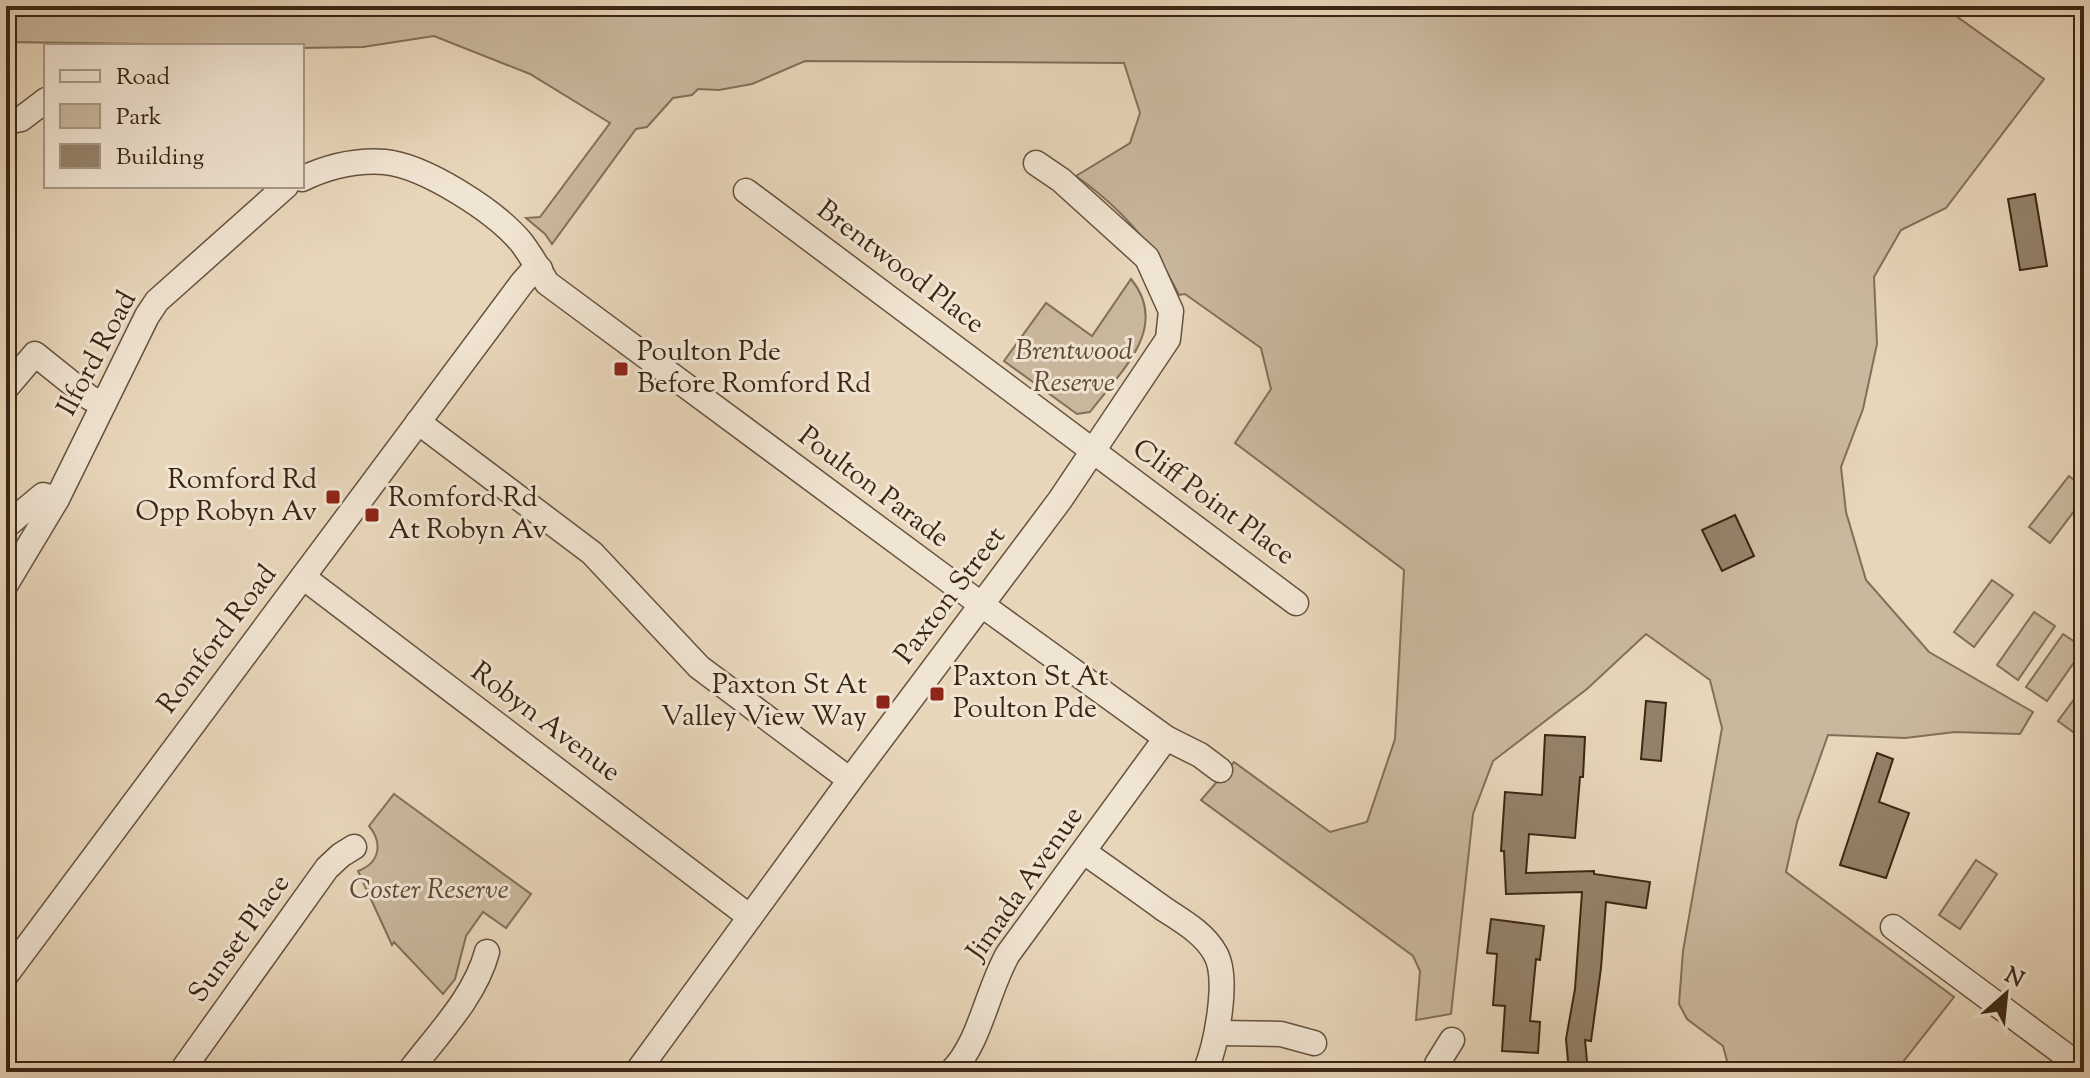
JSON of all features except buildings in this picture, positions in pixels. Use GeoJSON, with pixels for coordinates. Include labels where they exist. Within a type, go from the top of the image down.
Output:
{"type":"FeatureCollection","features":[{"type":"Feature","properties":{"kind":"street"},"geometry":{"type":"LineString","coordinates":[[6,122],[21,119],[44,102]]}},
{"type":"Feature","properties":{"kind":"street"},"geometry":{"type":"LineString","coordinates":[[304,178],[329,167],[386,162],[431,176],[475,202],[520,240],[540,269]]}},
{"type":"Feature","properties":{"kind":"street","name":"Paxton Street"},"geometry":{"type":"LineString","coordinates":[[637,1072],[1094,452],[1168,339],[1171,311],[1147,258],[1061,180],[1036,163]]}},
{"type":"Feature","properties":{"kind":"street","name":"Ilford Road"},"geometry":{"type":"LineString","coordinates":[[6,584],[57,499],[157,301],[284,188]]}},
{"type":"Feature","properties":{"kind":"street","name":"Brentwood Place"},"geometry":{"type":"LineString","coordinates":[[746,191],[1094,452]]}},
{"type":"Feature","properties":{"kind":"street","name":"Romford Road"},"geometry":{"type":"LineString","coordinates":[[6,975],[522,283],[540,269]]}},
{"type":"Feature","properties":{"kind":"street","name":"Poulton Parade"},"geometry":{"type":"LineString","coordinates":[[540,269],[547,283],[982,605],[1166,738],[1200,755],[1220,770]]}},
{"type":"Feature","properties":{"kind":"street"},"geometry":{"type":"LineString","coordinates":[[6,388],[35,354],[90,398],[104,403]]}},
{"type":"Feature","properties":{"kind":"street"},"geometry":{"type":"LineString","coordinates":[[418,422],[592,553],[699,667],[850,780]]}},
{"type":"Feature","properties":{"kind":"street","name":"Cliff Point Place"},"geometry":{"type":"LineString","coordinates":[[1094,452],[1296,603]]}},
{"type":"Feature","properties":{"kind":"street"},"geometry":{"type":"LineString","coordinates":[[6,526],[43,495],[57,499]]}},
{"type":"Feature","properties":{"kind":"street","name":"Robyn Avenue"},"geometry":{"type":"LineString","coordinates":[[303,577],[750,917]]}},
{"type":"Feature","properties":{"kind":"street","name":"Jimada Avenue"},"geometry":{"type":"LineString","coordinates":[[951,1072],[968,1051],[993,984],[1008,954],[1166,738]]}},
{"type":"Feature","properties":{"kind":"street","name":"Sunset Place"},"geometry":{"type":"LineString","coordinates":[[181,1072],[327,868],[354,847]]}},
{"type":"Feature","properties":{"kind":"street"},"geometry":{"type":"LineString","coordinates":[[1084,852],[1197,932],[1210,945],[1221,966],[1218,1033],[1205,1072]]}},
{"type":"Feature","properties":{"kind":"street"},"geometry":{"type":"LineString","coordinates":[[1893,927],[2084,1069]]}},
{"type":"Feature","properties":{"kind":"street"},"geometry":{"type":"LineString","coordinates":[[409,1072],[472,987],[482,970],[487,952]]}},
{"type":"Feature","properties":{"kind":"street"},"geometry":{"type":"LineString","coordinates":[[1218,1033],[1281,1034],[1314,1043]]}},
{"type":"Feature","properties":{"kind":"street"},"geometry":{"type":"LineString","coordinates":[[1436,1072],[1437,1064],[1452,1040]]}},
{"type":"Feature","properties":{"kind":"green space"},"geometry":{"type":"Polygon","coordinates":[[[6,6],[1942,6],[2044,79],[1946,208],[1901,230],[1874,277],[1877,344],[1863,409],[1841,467],[1846,512],[1866,580],[1929,652],[2033,712],[2020,734],[1955,732],[1905,738],[1828,735],[1797,822],[1786,872],[1954,997],[1899,1067],[1889,1072],[1730,1072],[1723,1046],[1687,1019],[1679,1004],[1683,951],[1722,728],[1710,680],[1646,634],[1587,689],[1493,761],[1473,814],[1451,1014],[1416,1020],[1420,971],[1413,956],[1201,800],[1234,762],[1330,832],[1367,822],[1395,739],[1404,570],[1235,443],[1271,389],[1261,348],[1185,294],[1179,295],[1159,260],[1135,229],[1122,214],[1076,176],[1130,143],[1140,113],[1124,63],[805,61],[752,84],[719,90],[698,89],[692,95],[673,98],[647,127],[636,129],[552,244],[526,218],[540,217],[610,123],[530,74],[434,36],[363,47],[304,48],[304,44],[6,42],[6,6]]]}},
{"type":"Feature","properties":{"kind":"green space","name":"Brentwood Reserve"},"geometry":{"type":"Polygon","coordinates":[[[1131,279],[1142,297],[1146,315],[1144,332],[1127,365],[1090,412],[1077,414],[1004,361],[1046,303],[1092,336],[1131,279]]]}},
{"type":"Feature","properties":{"kind":"green space"},"geometry":{"type":"Polygon","coordinates":[[[2069,476],[2084,488],[2084,498],[2050,543],[2029,527],[2069,476]]]}},
{"type":"Feature","properties":{"kind":"green space"},"geometry":{"type":"Polygon","coordinates":[[[1992,580],[2013,595],[1974,647],[1954,632],[1992,580]]]}},
{"type":"Feature","properties":{"kind":"green space"},"geometry":{"type":"Polygon","coordinates":[[[2034,612],[2055,626],[2018,680],[1997,665],[2034,612]]]}},
{"type":"Feature","properties":{"kind":"green space"},"geometry":{"type":"Polygon","coordinates":[[[2063,634],[2084,648],[2047,701],[2026,687],[2063,634]]]}},
{"type":"Feature","properties":{"kind":"green space"},"geometry":{"type":"Polygon","coordinates":[[[2084,686],[2084,740],[2058,721],[2084,686]]]}},
{"type":"Feature","properties":{"kind":"green space","name":"Coster Reserve"},"geometry":{"type":"Polygon","coordinates":[[[394,794],[531,894],[506,928],[483,912],[466,936],[455,979],[443,994],[394,942],[392,945],[358,871],[375,858],[376,839],[369,826],[394,794]]]}},
{"type":"Feature","properties":{"kind":"green space"},"geometry":{"type":"Polygon","coordinates":[[[1976,860],[1997,874],[1960,929],[1939,915],[1976,860]]]}},
{"type":"Feature","properties":{"kind":"place","name":"Poulton Pde Before Romford Rd"},"geometry":{"type":"Point","coordinates":[621,369]}},
{"type":"Feature","properties":{"kind":"place","name":"Romford Rd Opp Robyn Av"},"geometry":{"type":"Point","coordinates":[333,497]}},
{"type":"Feature","properties":{"kind":"place","name":"Romford Rd At Robyn Av"},"geometry":{"type":"Point","coordinates":[372,515]}},
{"type":"Feature","properties":{"kind":"place","name":"Paxton St At Poulton Pde"},"geometry":{"type":"Point","coordinates":[937,694]}},
{"type":"Feature","properties":{"kind":"place","name":"Paxton St At Valley View Way"},"geometry":{"type":"Point","coordinates":[883,702]}}]}
